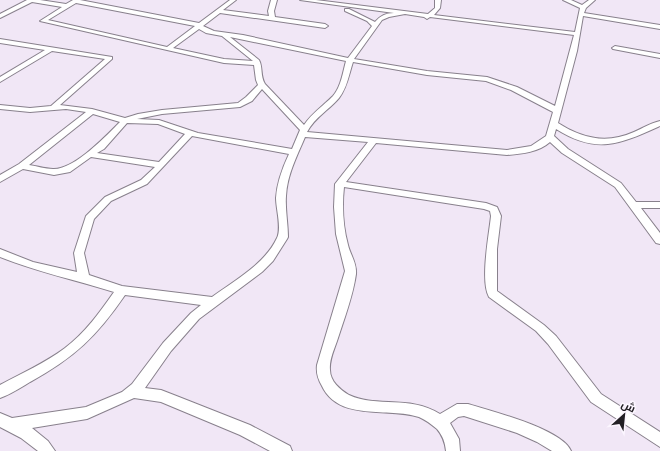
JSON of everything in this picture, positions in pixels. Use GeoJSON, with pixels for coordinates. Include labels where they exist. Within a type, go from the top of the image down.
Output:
{"type":"FeatureCollection","features":[{"type":"Feature","properties":{"kind":"street"},"geometry":{"type":"LineString","coordinates":[[1,14],[31,0],[66,6]]}},
{"type":"Feature","properties":{"kind":"street"},"geometry":{"type":"LineString","coordinates":[[258,63],[224,62],[43,22],[76,0],[200,25],[204,30],[350,60],[425,73],[456,74],[488,79],[516,89],[556,110]]}},
{"type":"Feature","properties":{"kind":"street"},"geometry":{"type":"LineString","coordinates":[[168,49],[233,0]]}},
{"type":"Feature","properties":{"kind":"street"},"geometry":{"type":"LineString","coordinates":[[272,18],[271,11],[274,0]]}},
{"type":"Feature","properties":{"kind":"street"},"geometry":{"type":"LineString","coordinates":[[303,0],[402,14],[577,34]]}},
{"type":"Feature","properties":{"kind":"street"},"geometry":{"type":"LineString","coordinates":[[427,17],[438,9],[438,0]]}},
{"type":"Feature","properties":{"kind":"street"},"geometry":{"type":"LineString","coordinates":[[566,0],[582,10],[660,27]]}},
{"type":"Feature","properties":{"kind":"street"},"geometry":{"type":"LineString","coordinates":[[221,33],[233,41],[258,63],[259,80],[262,85],[303,132],[512,153],[533,148],[542,144],[550,137],[556,110],[574,51],[582,10],[592,0]]}},
{"type":"Feature","properties":{"kind":"street"},"geometry":{"type":"LineString","coordinates":[[330,4],[364,17],[375,25]]}},
{"type":"Feature","properties":{"kind":"street"},"geometry":{"type":"LineString","coordinates":[[219,11],[325,26]]}},
{"type":"Feature","properties":{"kind":"street"},"geometry":{"type":"LineString","coordinates":[[6,422],[87,413],[114,403],[132,392],[195,316],[258,269],[280,244],[283,230],[281,197],[286,169],[303,132],[312,118],[340,92],[350,60],[375,25],[385,16],[402,14]]}},
{"type":"Feature","properties":{"kind":"street"},"geometry":{"type":"LineString","coordinates":[[0,41],[110,58],[55,106]]}},
{"type":"Feature","properties":{"kind":"street"},"geometry":{"type":"LineString","coordinates":[[615,48],[660,56]]}},
{"type":"Feature","properties":{"kind":"street"},"geometry":{"type":"LineString","coordinates":[[0,80],[51,49]]}},
{"type":"Feature","properties":{"kind":"street"},"geometry":{"type":"LineString","coordinates":[[22,166],[60,172],[92,155],[125,121],[152,113],[240,105],[249,99],[262,85]]}},
{"type":"Feature","properties":{"kind":"street"},"geometry":{"type":"LineString","coordinates":[[0,107],[30,110],[55,106],[92,111],[125,121],[159,122],[179,128],[190,134],[295,152]]}},
{"type":"Feature","properties":{"kind":"street"},"geometry":{"type":"LineString","coordinates":[[0,179],[22,166],[92,111]]}},
{"type":"Feature","properties":{"kind":"street"},"geometry":{"type":"LineString","coordinates":[[553,124],[580,140],[604,142],[629,137],[660,123]]}},
{"type":"Feature","properties":{"kind":"street"},"geometry":{"type":"LineString","coordinates":[[84,278],[79,253],[89,218],[108,199],[144,182],[190,134]]}},
{"type":"Feature","properties":{"kind":"street"},"geometry":{"type":"LineString","coordinates":[[550,137],[565,151],[618,185],[660,240]]}},
{"type":"Feature","properties":{"kind":"street"},"geometry":{"type":"LineString","coordinates":[[374,140],[340,184],[341,231],[350,272],[323,368],[328,384],[341,398],[351,403],[423,411],[441,422],[453,443],[453,451]]}},
{"type":"Feature","properties":{"kind":"street"},"geometry":{"type":"LineString","coordinates":[[92,155],[160,165]]}},
{"type":"Feature","properties":{"kind":"street"},"geometry":{"type":"LineString","coordinates":[[340,184],[486,206],[494,209],[496,216],[492,249],[491,290],[493,294],[540,328],[552,340],[596,398],[660,440]]}},
{"type":"Feature","properties":{"kind":"street"},"geometry":{"type":"LineString","coordinates":[[633,204],[660,205]]}},
{"type":"Feature","properties":{"kind":"street"},"geometry":{"type":"LineString","coordinates":[[0,253],[31,265],[84,278],[122,290],[212,302]]}},
{"type":"Feature","properties":{"kind":"street"},"geometry":{"type":"LineString","coordinates":[[0,392],[52,362],[78,344],[98,324],[122,290]]}},
{"type":"Feature","properties":{"kind":"street"},"geometry":{"type":"LineString","coordinates":[[132,392],[161,396],[245,430],[286,451]]}},
{"type":"Feature","properties":{"kind":"street"},"geometry":{"type":"LineString","coordinates":[[441,422],[456,410],[468,410],[536,433],[548,439],[564,451]]}},
{"type":"Feature","properties":{"kind":"street"},"geometry":{"type":"LineString","coordinates":[[6,422],[39,442],[48,451]]}}]}
